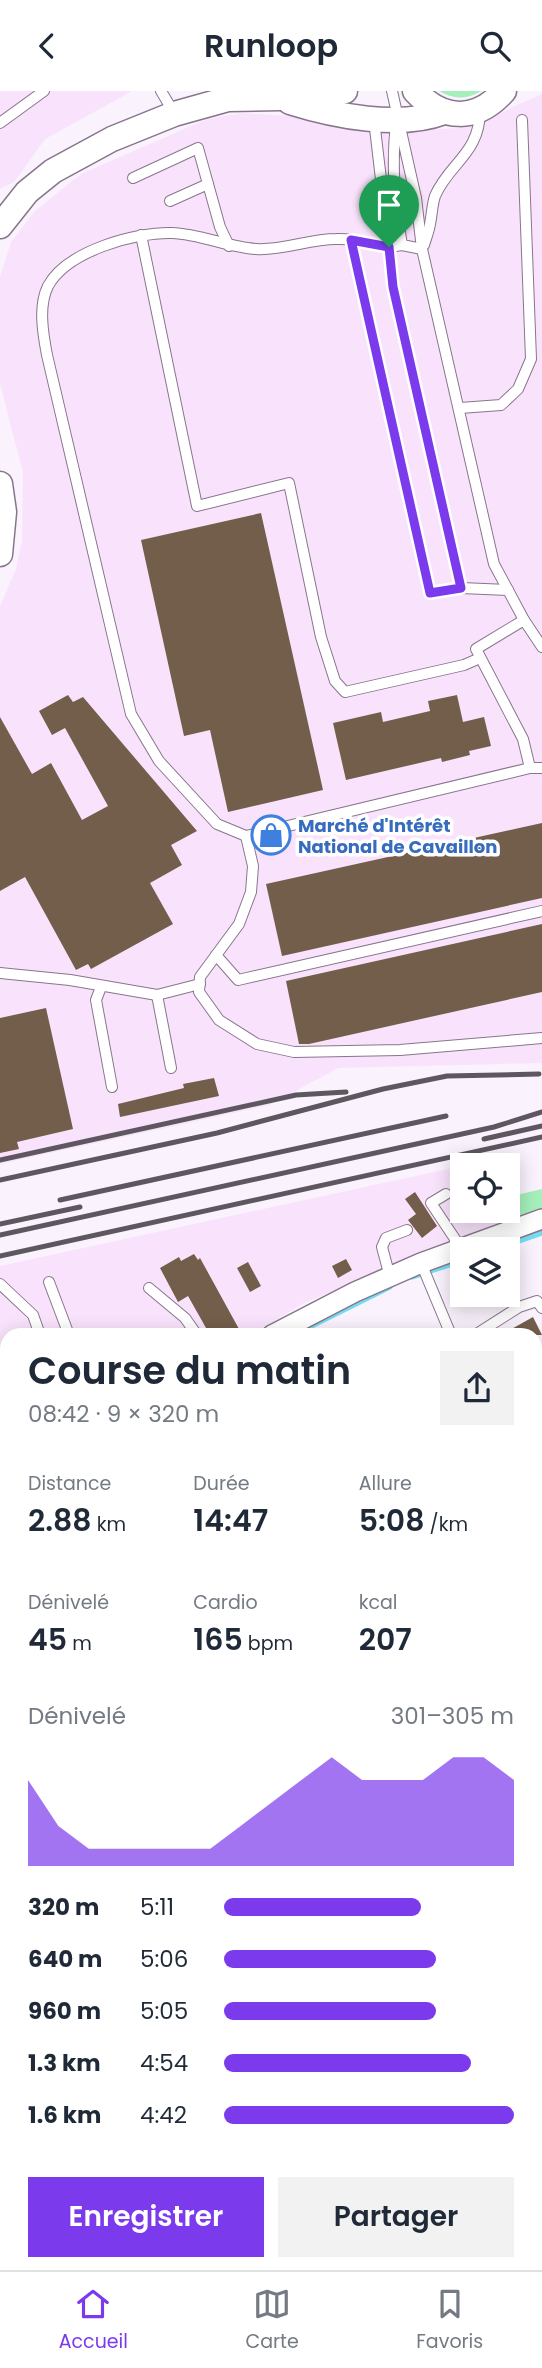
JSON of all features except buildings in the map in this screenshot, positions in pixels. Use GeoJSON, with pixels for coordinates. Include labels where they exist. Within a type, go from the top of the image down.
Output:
{"type":"FeatureCollection","features":[{"type":"Feature","properties":{"kind":"street"},"geometry":{"type":"LineString","coordinates":[[4,214],[27,191],[53,171],[113,139],[174,114],[228,99],[280,98],[345,91]]}},
{"type":"Feature","properties":{"kind":"street"},"geometry":{"type":"LineString","coordinates":[[415,91],[427,103],[444,112],[458,114],[480,110],[495,101],[504,91]]}},
{"type":"Feature","properties":{"kind":"street"},"geometry":{"type":"LineString","coordinates":[[280,98],[325,112],[385,119],[432,117],[444,112]]}},
{"type":"Feature","properties":{"kind":"street"},"geometry":{"type":"LineString","coordinates":[[0,484],[4,512],[0,554]]}},
{"type":"Feature","properties":{"kind":"street"},"geometry":{"type":"LineString","coordinates":[[492,1237],[542,1219]]}},
{"type":"Feature","properties":{"kind":"street"},"geometry":{"type":"LineString","coordinates":[[285,1328],[355,1292],[450,1252]]}},
{"type":"Feature","properties":{"kind":"lane"},"geometry":{"type":"LineString","coordinates":[[0,123],[44,91]]}},
{"type":"Feature","properties":{"kind":"lane"},"geometry":{"type":"LineString","coordinates":[[161,91],[174,114]]}},
{"type":"Feature","properties":{"kind":"lane"},"geometry":{"type":"LineString","coordinates":[[392,91],[385,119],[393,287],[461,588]]}},
{"type":"Feature","properties":{"kind":"lane"},"geometry":{"type":"LineString","coordinates":[[422,249],[430,225],[434,198],[445,179],[473,144],[479,128],[480,110]]}},
{"type":"Feature","properties":{"kind":"lane"},"geometry":{"type":"LineString","coordinates":[[385,119],[393,151],[394,200],[402,245]]}},
{"type":"Feature","properties":{"kind":"lane"},"geometry":{"type":"LineString","coordinates":[[385,119],[411,173],[422,249],[494,564],[542,647]]}},
{"type":"Feature","properties":{"kind":"lane"},"geometry":{"type":"LineString","coordinates":[[460,408],[501,405],[518,389],[531,359],[522,120]]}},
{"type":"Feature","properties":{"kind":"lane"},"geometry":{"type":"LineString","coordinates":[[133,178],[198,148],[220,227],[229,246]]}},
{"type":"Feature","properties":{"kind":"lane"},"geometry":{"type":"LineString","coordinates":[[170,201],[208,184]]}},
{"type":"Feature","properties":{"kind":"lane"},"geometry":{"type":"LineString","coordinates":[[422,249],[335,239],[259,250],[175,233],[141,235],[85,254],[65,267],[48,287],[41,320],[47,355],[131,714],[159,761],[217,824],[246,836],[530,768],[542,768]]}},
{"type":"Feature","properties":{"kind":"lane"},"geometry":{"type":"LineString","coordinates":[[141,235],[197,506],[289,483],[321,637],[335,681],[345,692],[464,665],[480,658]]}},
{"type":"Feature","properties":{"kind":"lane"},"geometry":{"type":"LineString","coordinates":[[351,240],[430,593],[461,588],[508,590]]}},
{"type":"Feature","properties":{"kind":"lane"},"geometry":{"type":"LineString","coordinates":[[524,620],[476,649],[523,739],[530,768]]}},
{"type":"Feature","properties":{"kind":"lane"},"geometry":{"type":"LineString","coordinates":[[246,836],[253,866],[251,892],[239,924],[200,977],[199,992],[219,1020],[257,1044],[294,1052],[400,1050],[542,1038]]}},
{"type":"Feature","properties":{"kind":"lane"},"geometry":{"type":"LineString","coordinates":[[216,955],[237,980],[542,911]]}},
{"type":"Feature","properties":{"kind":"lane"},"geometry":{"type":"LineString","coordinates":[[0,973],[70,980],[157,995],[200,984]]}},
{"type":"Feature","properties":{"kind":"lane"},"geometry":{"type":"LineString","coordinates":[[101,987],[96,1000],[112,1087]]}},
{"type":"Feature","properties":{"kind":"lane"},"geometry":{"type":"LineString","coordinates":[[157,995],[171,1068]]}},
{"type":"Feature","properties":{"kind":"lane"},"geometry":{"type":"LineString","coordinates":[[446,1194],[431,1203],[454,1237]]}},
{"type":"Feature","properties":{"kind":"lane"},"geometry":{"type":"LineString","coordinates":[[390,1277],[382,1247],[386,1238],[407,1230]]}},
{"type":"Feature","properties":{"kind":"lane"},"geometry":{"type":"LineString","coordinates":[[421,1263],[447,1328]]}},
{"type":"Feature","properties":{"kind":"lane"},"geometry":{"type":"LineString","coordinates":[[49,1282],[66,1328]]}},
{"type":"Feature","properties":{"kind":"lane"},"geometry":{"type":"LineString","coordinates":[[0,1284],[33,1315],[38,1328]]}},
{"type":"Feature","properties":{"kind":"lane"},"geometry":{"type":"LineString","coordinates":[[149,1288],[192,1328]]}},
{"type":"Feature","properties":{"kind":"lane"},"geometry":{"type":"LineString","coordinates":[[486,1328],[520,1307],[537,1301],[542,1308]]}},
{"type":"Feature","properties":{"kind":"shaded area"},"geometry":{"type":"Polygon","coordinates":[[[0,91],[132,91],[45,139],[14,182],[0,189],[0,91]]]}},
{"type":"Feature","properties":{"kind":"shaded area","name":"Marché d'Intérêt National de Cavaillon"},"geometry":{"type":"Polygon","coordinates":[[[542,94],[542,1063],[338,1068],[270,1105],[0,1164],[0,606],[16,569],[22,541],[23,473],[0,384],[0,277],[11,242],[35,211],[81,174],[207,119],[242,113],[306,117],[385,133],[469,127],[542,94]]]}},
{"type":"Feature","properties":{"kind":"shaded area"},"geometry":{"type":"Polygon","coordinates":[[[450,1169],[450,1223],[503,1223],[468,1237],[450,1237],[450,1244],[304,1303],[263,1328],[0,1328],[0,1266],[450,1169]]]}},
{"type":"Feature","properties":{"kind":"green space"},"geometry":{"type":"Polygon","coordinates":[[[439,91],[481,91],[460,97],[439,91]]]}},
{"type":"Feature","properties":{"kind":"green space"},"geometry":{"type":"Polygon","coordinates":[[[542,1189],[542,1210],[520,1217],[520,1194],[542,1189]]]}},
{"type":"Feature","properties":{"kind":"waterway"},"geometry":{"type":"LineString","coordinates":[[520,1241],[542,1233]]}},
{"type":"Feature","properties":{"kind":"waterway"},"geometry":{"type":"LineString","coordinates":[[412,1277],[450,1265]]}},
{"type":"Feature","properties":{"kind":"waterway"},"geometry":{"type":"LineString","coordinates":[[308,1328],[390,1287]]}},
{"type":"Feature","properties":{"kind":"railway"},"geometry":{"type":"LineString","coordinates":[[0,1180],[217,1133],[383,1089],[447,1076],[539,1074]]}},
{"type":"Feature","properties":{"kind":"railway"},"geometry":{"type":"LineString","coordinates":[[0,1160],[296,1095],[346,1092]]}},
{"type":"Feature","properties":{"kind":"railway"},"geometry":{"type":"LineString","coordinates":[[0,1235],[494,1127],[542,1112]]}},
{"type":"Feature","properties":{"kind":"railway"},"geometry":{"type":"LineString","coordinates":[[60,1200],[446,1116]]}},
{"type":"Feature","properties":{"kind":"railway"},"geometry":{"type":"LineString","coordinates":[[484,1139],[542,1126]]}},
{"type":"Feature","properties":{"kind":"railway"},"geometry":{"type":"LineString","coordinates":[[0,1256],[542,1137]]}},
{"type":"Feature","properties":{"kind":"railway"},"geometry":{"type":"LineString","coordinates":[[0,1224],[80,1207]]}},
{"type":"Feature","properties":{"kind":"place","name":"Marché d'Intérêt National de Cavaillon"},"geometry":{"type":"Point","coordinates":[271,835]}},
{"type":"Feature","properties":{"kind":"route"},"geometry":{"type":"LineString","coordinates":[[351,240],[389,247],[393,287],[461,588],[430,593],[351,240]]}}]}
